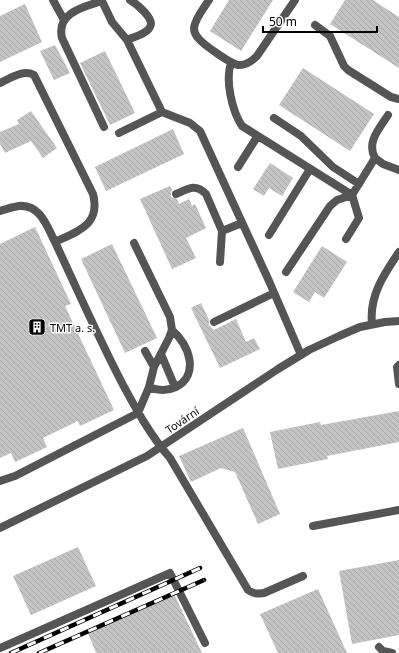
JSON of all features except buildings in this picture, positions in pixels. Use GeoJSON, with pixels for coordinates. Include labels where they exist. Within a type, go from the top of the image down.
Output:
{"type":"FeatureCollection","features":[{"type":"Feature","properties":{"kind":"street"},"geometry":{"type":"LineString","coordinates":[[53,0],[64,20]]}},
{"type":"Feature","properties":{"kind":"street"},"geometry":{"type":"LineString","coordinates":[[104,127],[62,38],[60,28],[64,20],[73,12],[91,2],[103,0],[112,22],[127,40],[162,112],[190,123],[200,131],[274,293],[300,355]]}},
{"type":"Feature","properties":{"kind":"street"},"geometry":{"type":"LineString","coordinates":[[127,40],[146,31],[151,25],[150,20],[142,9],[130,0]]}},
{"type":"Feature","properties":{"kind":"street"},"geometry":{"type":"LineString","coordinates":[[209,0],[196,20],[194,26],[196,36],[200,41],[231,63],[238,65],[244,65],[252,61],[257,56],[295,0]]}},
{"type":"Feature","properties":{"kind":"street"},"geometry":{"type":"LineString","coordinates":[[315,25],[330,36],[344,66],[348,70],[390,97],[399,99]]}},
{"type":"Feature","properties":{"kind":"street"},"geometry":{"type":"LineString","coordinates":[[231,63],[228,70],[234,110],[242,126],[257,137],[352,195],[359,218],[346,239]]}},
{"type":"Feature","properties":{"kind":"street"},"geometry":{"type":"LineString","coordinates":[[0,83],[22,73],[27,72],[34,75],[93,194],[95,211],[90,220],[82,228],[55,242]]}},
{"type":"Feature","properties":{"kind":"street"},"geometry":{"type":"LineString","coordinates":[[119,133],[162,112]]}},
{"type":"Feature","properties":{"kind":"street"},"geometry":{"type":"LineString","coordinates":[[388,115],[372,143],[372,153],[375,158],[384,164],[399,170]]}},
{"type":"Feature","properties":{"kind":"street"},"geometry":{"type":"LineString","coordinates":[[274,118],[301,136],[333,167],[359,184]]}},
{"type":"Feature","properties":{"kind":"street"},"geometry":{"type":"LineString","coordinates":[[238,167],[257,137]]}},
{"type":"Feature","properties":{"kind":"street"},"geometry":{"type":"LineString","coordinates":[[286,272],[330,206],[337,200],[352,195],[375,158]]}},
{"type":"Feature","properties":{"kind":"street"},"geometry":{"type":"LineString","coordinates":[[269,235],[310,169]]}},
{"type":"Feature","properties":{"kind":"street"},"geometry":{"type":"LineString","coordinates":[[176,194],[195,187],[206,194],[222,231],[220,262]]}},
{"type":"Feature","properties":{"kind":"street"},"geometry":{"type":"LineString","coordinates":[[0,211],[18,206],[28,206],[42,217],[112,363],[138,413],[160,447],[170,458],[248,590],[257,594],[264,593],[303,576]]}},
{"type":"Feature","properties":{"kind":"street"},"geometry":{"type":"LineString","coordinates":[[222,231],[242,223]]}},
{"type":"Feature","properties":{"kind":"street"},"geometry":{"type":"LineString","coordinates":[[0,481],[15,476],[138,413],[149,387],[154,367],[172,330],[170,316],[134,244]]}},
{"type":"Feature","properties":{"kind":"street"},"geometry":{"type":"LineString","coordinates":[[372,324],[371,312],[376,290],[399,252]]}},
{"type":"Feature","properties":{"kind":"street"},"geometry":{"type":"LineString","coordinates":[[214,322],[274,293]]}},
{"type":"Feature","properties":{"kind":"street","name":"Tovární"},"geometry":{"type":"LineString","coordinates":[[0,528],[125,468],[160,447],[300,355],[349,331],[372,324],[399,321]]}},
{"type":"Feature","properties":{"kind":"street"},"geometry":{"type":"LineString","coordinates":[[149,387],[162,390],[171,389],[184,381],[187,377],[190,364],[189,358],[182,340],[172,330]]}},
{"type":"Feature","properties":{"kind":"street"},"geometry":{"type":"LineString","coordinates":[[145,351],[154,367]]}},
{"type":"Feature","properties":{"kind":"street"},"geometry":{"type":"LineString","coordinates":[[161,354],[175,387]]}},
{"type":"Feature","properties":{"kind":"street"},"geometry":{"type":"LineString","coordinates":[[399,365],[397,370],[399,384]]}},
{"type":"Feature","properties":{"kind":"street"},"geometry":{"type":"LineString","coordinates":[[313,526],[399,510]]}},
{"type":"Feature","properties":{"kind":"street"},"geometry":{"type":"LineString","coordinates":[[0,648],[170,573],[205,643]]}},
{"type":"Feature","properties":{"kind":"street"},"geometry":{"type":"LineString","coordinates":[[379,647],[384,651],[392,653]]}},
{"type":"Feature","properties":{"kind":"street"},"geometry":{"type":"LineString","coordinates":[[395,653],[399,652]]}},
{"type":"Feature","properties":{"kind":"railway"},"geometry":{"type":"LineString","coordinates":[[11,653],[200,568]]}},
{"type":"Feature","properties":{"kind":"railway"},"geometry":{"type":"LineString","coordinates":[[39,653],[204,580]]}},
{"type":"Feature","properties":{"kind":"place","name":"TMT a. s."},"geometry":{"type":"Point","coordinates":[37,327]}}]}
